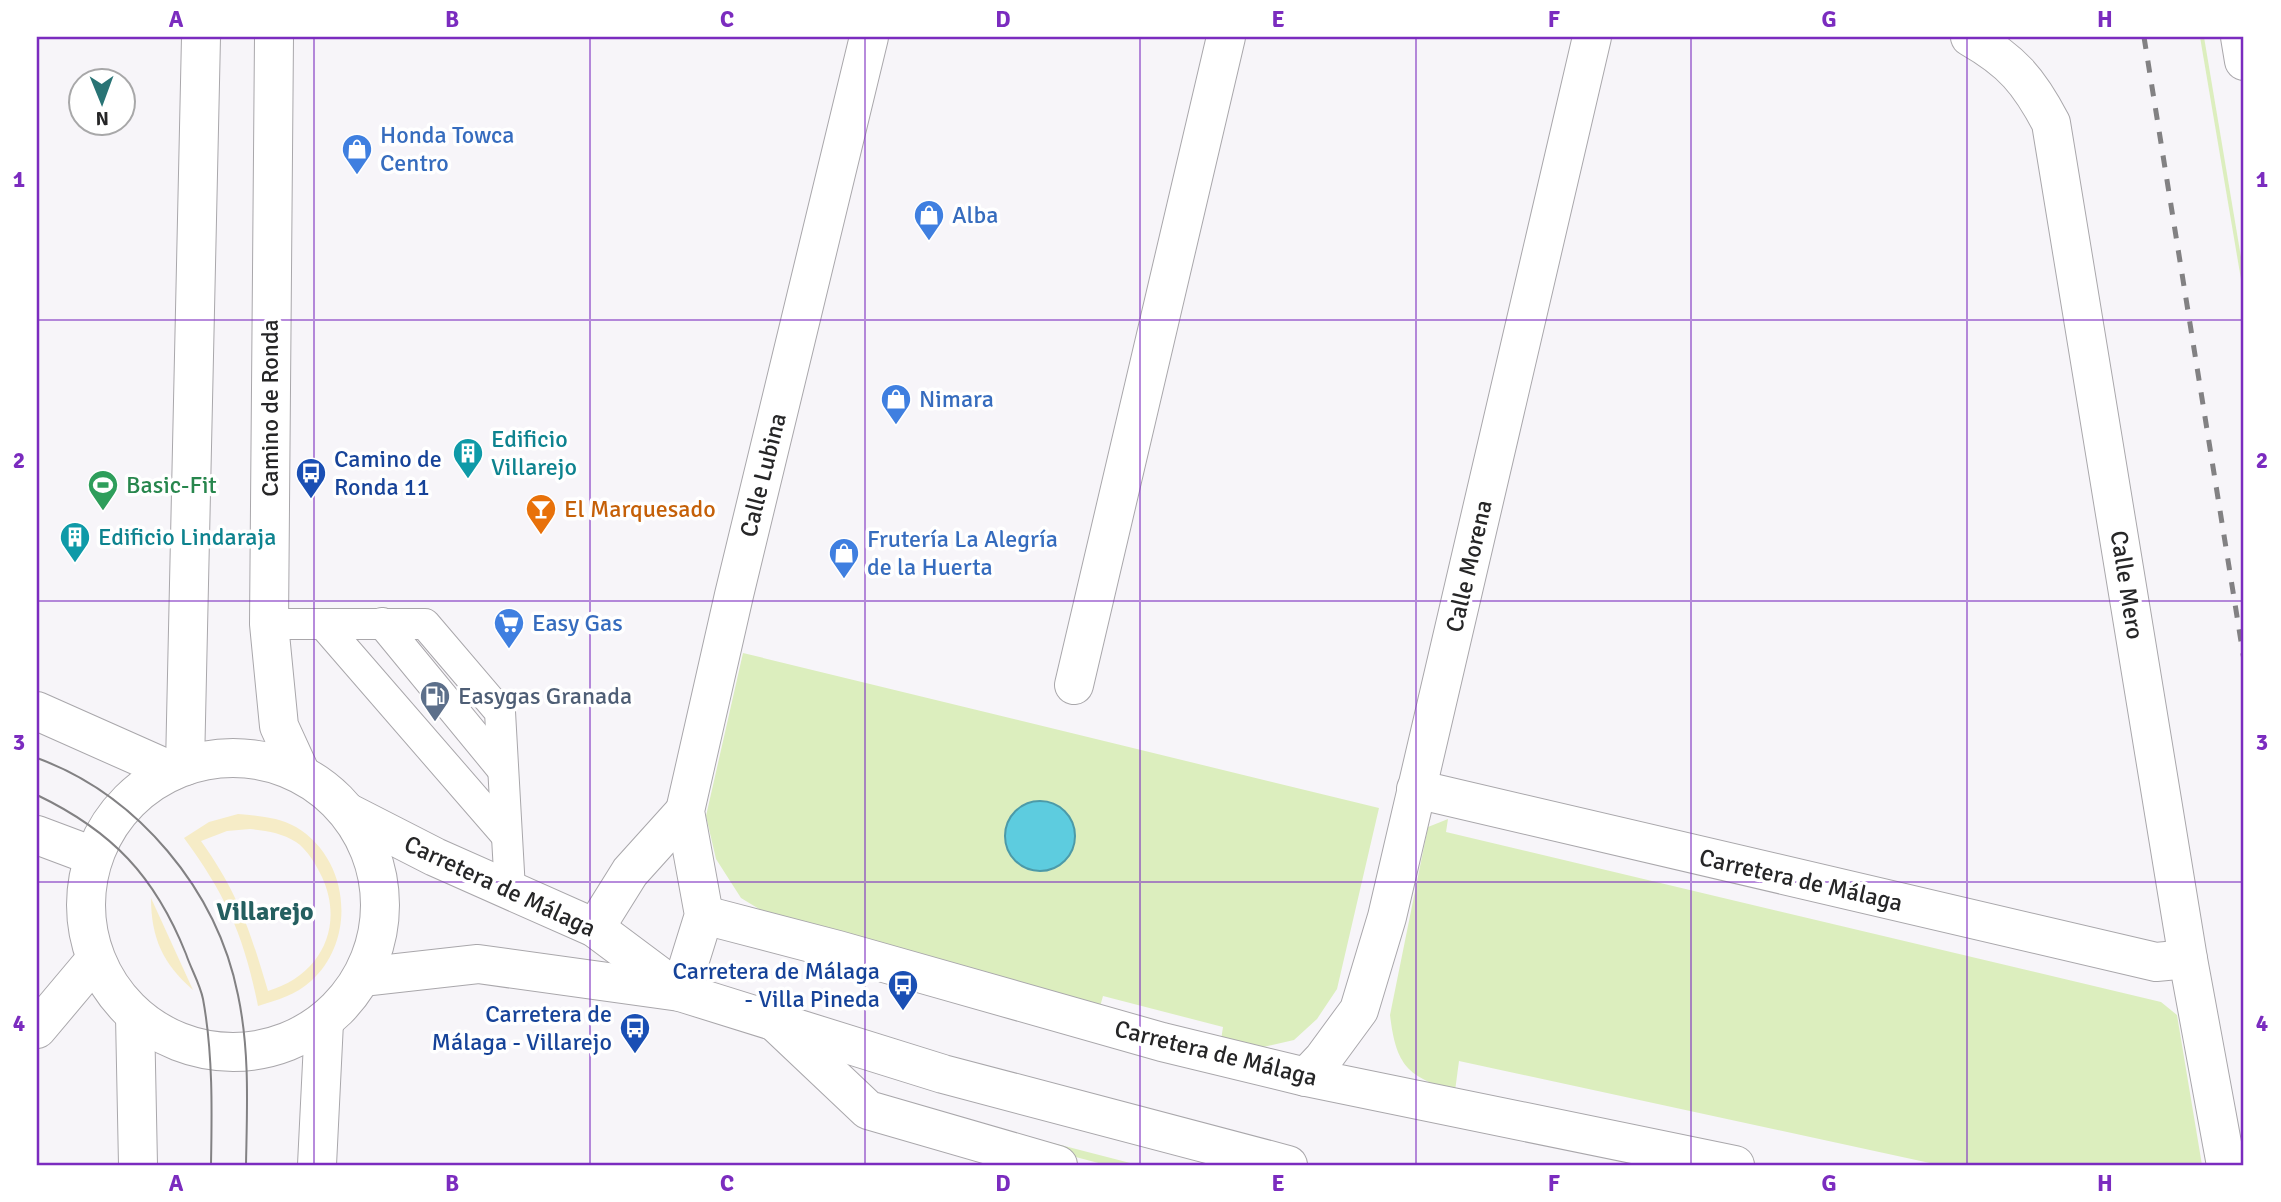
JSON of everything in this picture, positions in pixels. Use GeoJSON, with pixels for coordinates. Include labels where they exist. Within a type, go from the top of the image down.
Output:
{"type":"FeatureCollection","features":[{"type":"Feature","properties":{"kind":"street"},"geometry":{"type":"LineString","coordinates":[[178,768],[201,37]]}},
{"type":"Feature","properties":{"kind":"street","name":"Camino de Ronda"},"geometry":{"type":"LineString","coordinates":[[274,37],[269,624],[279,726],[301,774]]}},
{"type":"Feature","properties":{"kind":"street","name":"Calle Lubina"},"geometry":{"type":"LineString","coordinates":[[704,915],[685,811],[734,595],[869,37]]}},
{"type":"Feature","properties":{"kind":"street"},"geometry":{"type":"LineString","coordinates":[[1074,685],[1226,37]]}},
{"type":"Feature","properties":{"kind":"street","name":"Calle Morena"},"geometry":{"type":"LineString","coordinates":[[1306,1077],[1323,1059],[1359,1010],[1387,918],[1592,37]]}},
{"type":"Feature","properties":{"kind":"street","name":"Calle Mero"},"geometry":{"type":"LineString","coordinates":[[1970,37],[2002,55],[2031,85],[2051,123],[2188,959],[2226,1165]]}},
{"type":"Feature","properties":{"kind":"street"},"geometry":{"type":"LineString","coordinates":[[2240,37],[2244,61]]}},
{"type":"Feature","properties":{"kind":"street"},"geometry":{"type":"LineString","coordinates":[[37,711],[178,768]]}},
{"type":"Feature","properties":{"kind":"street"},"geometry":{"type":"LineString","coordinates":[[224,758],[263,761],[301,774],[349,813],[371,851],[381,893],[378,937],[362,977],[346,1001],[324,1022],[297,1039],[266,1050],[237,1053],[208,1050],[165,1037],[135,1016],[106,981],[95,960],[86,925],[86,888],[93,856],[102,836],[122,807],[145,786],[178,768],[224,758]]}},
{"type":"Feature","properties":{"kind":"street","name":"Carretera de Málaga"},"geometry":{"type":"LineString","coordinates":[[1416,789],[2156,962],[2188,959]]}},
{"type":"Feature","properties":{"kind":"street"},"geometry":{"type":"LineString","coordinates":[[594,928],[630,872],[685,811]]}},
{"type":"Feature","properties":{"kind":"street","name":"Carretera de Málaga"},"geometry":{"type":"LineString","coordinates":[[349,813],[510,891],[594,928],[680,992]]}},
{"type":"Feature","properties":{"kind":"street"},"geometry":{"type":"LineString","coordinates":[[37,835],[93,856]]}},
{"type":"Feature","properties":{"kind":"street"},"geometry":{"type":"LineString","coordinates":[[680,992],[704,915]]}},
{"type":"Feature","properties":{"kind":"street","name":"Carretera de Málaga"},"geometry":{"type":"LineString","coordinates":[[704,915],[1163,1042],[1306,1077],[1735,1165]]}},
{"type":"Feature","properties":{"kind":"street"},"geometry":{"type":"LineString","coordinates":[[37,1029],[95,960]]}},
{"type":"Feature","properties":{"kind":"street","name":"Carretera de Málaga"},"geometry":{"type":"LineString","coordinates":[[362,977],[478,964],[680,992],[943,1074],[1287,1165]]}},
{"type":"Feature","properties":{"kind":"street"},"geometry":{"type":"LineString","coordinates":[[135,1016],[138,1165]]}},
{"type":"Feature","properties":{"kind":"street","name":"Carretera de Málaga"},"geometry":{"type":"LineString","coordinates":[[773,1020],[867,1110],[1058,1165]]}},
{"type":"Feature","properties":{"kind":"street"},"geometry":{"type":"LineString","coordinates":[[317,1165],[324,1022]]}},
{"type":"Feature","properties":{"kind":"lane"},"geometry":{"type":"LineString","coordinates":[[269,624],[425,624],[500,712],[510,891]]}},
{"type":"Feature","properties":{"kind":"lane"},"geometry":{"type":"LineString","coordinates":[[323,624],[506,835]]}},
{"type":"Feature","properties":{"kind":"green space"},"geometry":{"type":"Polygon","coordinates":[[[2200,37],[2204,37],[2244,275],[2244,297],[2200,37]]]}},
{"type":"Feature","properties":{"kind":"green space"},"geometry":{"type":"Polygon","coordinates":[[[743,653],[1379,808],[1337,989],[1317,1019],[1294,1040],[1259,1048],[1221,1040],[1223,1027],[1103,996],[1099,1010],[779,921],[741,898],[716,859],[706,816],[743,653]]]}},
{"type":"Feature","properties":{"kind":"green space"},"geometry":{"type":"Polygon","coordinates":[[[1448,819],[1446,832],[2161,1002],[2177,1015],[2202,1165],[1939,1165],[1459,1061],[1455,1091],[1425,1080],[1415,1074],[1401,1057],[1390,1015],[1428,827],[1448,819]]]}},
{"type":"Feature","properties":{"kind":"green space"},"geometry":{"type":"Polygon","coordinates":[[[941,1114],[1138,1165],[1106,1165],[939,1121],[941,1114]]]}},
{"type":"Feature","properties":{"kind":"sand"},"geometry":{"type":"Polygon","coordinates":[[[238,814],[282,821],[296,827],[314,841],[328,859],[337,879],[341,901],[341,923],[336,944],[326,964],[311,981],[293,993],[258,1006],[253,981],[232,917],[211,878],[184,838],[209,822],[238,814]],[[250,829],[227,831],[201,841],[225,878],[242,913],[268,991],[302,974],[314,962],[329,931],[331,914],[322,877],[304,849],[285,836],[250,829]]]}},
{"type":"Feature","properties":{"kind":"sand"},"geometry":{"type":"Polygon","coordinates":[[[151,898],[193,990],[174,970],[161,949],[153,926],[151,898]]]}},
{"type":"Feature","properties":{"kind":"water"},"geometry":{"type":"Polygon","coordinates":[[[1047,801],[1060,807],[1069,816],[1073,822],[1073,850],[1065,861],[1054,869],[1033,871],[1015,861],[1007,850],[1005,829],[1015,811],[1026,803],[1047,801]]]}},
{"type":"Feature","properties":{"kind":"tram line"},"geometry":{"type":"LineString","coordinates":[[37,758],[74,774],[108,796],[139,822],[168,851],[192,884],[212,919],[227,956],[242,1016],[247,1080],[246,1165]]}},
{"type":"Feature","properties":{"kind":"tram line"},"geometry":{"type":"LineString","coordinates":[[37,795],[88,824],[128,859],[145,879],[174,926],[203,999],[209,1040],[211,1165]]}},
{"type":"Feature","properties":{"kind":"railway"},"geometry":{"type":"LineString","coordinates":[[2144,37],[2244,660]]}},
{"type":"Feature","properties":{"kind":"place","name":"Honda Towca Centro"},"geometry":{"type":"Point","coordinates":[357,176]}},
{"type":"Feature","properties":{"kind":"place","name":"Alba"},"geometry":{"type":"Point","coordinates":[929,242]}},
{"type":"Feature","properties":{"kind":"place","name":"Nimara"},"geometry":{"type":"Point","coordinates":[896,426]}},
{"type":"Feature","properties":{"kind":"place","name":"Edificio Villarejo"},"geometry":{"type":"Point","coordinates":[468,480]}},
{"type":"Feature","properties":{"kind":"place","name":"Camino de Ronda 11"},"geometry":{"type":"Point","coordinates":[311,500]}},
{"type":"Feature","properties":{"kind":"place","name":"Basic-Fit"},"geometry":{"type":"Point","coordinates":[103,512]}},
{"type":"Feature","properties":{"kind":"place","name":"El Marquesado"},"geometry":{"type":"Point","coordinates":[541,536]}},
{"type":"Feature","properties":{"kind":"place","name":"Edificio Lindaraja"},"geometry":{"type":"Point","coordinates":[75,564]}},
{"type":"Feature","properties":{"kind":"place","name":"Frutería La Alegría de la Huerta"},"geometry":{"type":"Point","coordinates":[844,580]}},
{"type":"Feature","properties":{"kind":"place","name":"Easy Gas"},"geometry":{"type":"Point","coordinates":[509,650]}},
{"type":"Feature","properties":{"kind":"place","name":"Easygas Granada"},"geometry":{"type":"Point","coordinates":[435,723]}},
{"type":"Feature","properties":{"kind":"place","name":"Carretera de Málaga - Villa Pineda"},"geometry":{"type":"Point","coordinates":[903,1012]}},
{"type":"Feature","properties":{"kind":"place","name":"Carretera de Málaga - Villarejo"},"geometry":{"type":"Point","coordinates":[635,1055]}},
{"type":"Feature","properties":{"kind":"district","name":"Villarejo"},"geometry":{"type":"Point","coordinates":[265,912]}}]}
